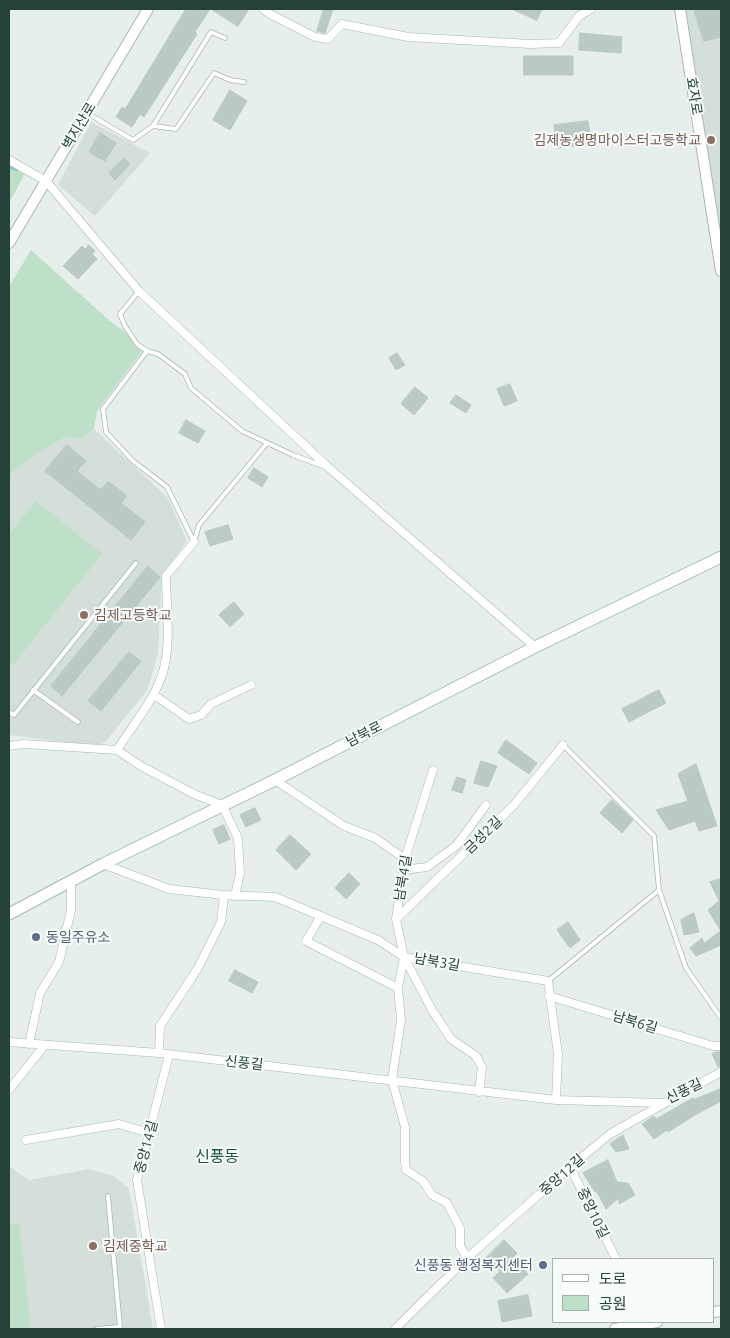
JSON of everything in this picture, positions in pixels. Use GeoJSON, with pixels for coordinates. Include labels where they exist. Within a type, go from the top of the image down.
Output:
{"type":"FeatureCollection","features":[{"type":"Feature","properties":{"kind":"main road","name":"남북로"},"geometry":{"type":"LineString","coordinates":[[9,914],[103,864],[275,780],[535,647],[721,558]]}},
{"type":"Feature","properties":{"kind":"street","name":"벽지산로"},"geometry":{"type":"LineString","coordinates":[[9,243],[148,9]]}},
{"type":"Feature","properties":{"kind":"street"},"geometry":{"type":"LineString","coordinates":[[263,9],[315,38],[328,39],[342,24],[408,37],[530,44],[559,43],[579,16],[590,9]]}},
{"type":"Feature","properties":{"kind":"street","name":"효자로"},"geometry":{"type":"LineString","coordinates":[[680,9],[721,272]]}},
{"type":"Feature","properties":{"kind":"street"},"geometry":{"type":"LineString","coordinates":[[9,160],[46,181],[139,291],[328,467],[535,647]]}},
{"type":"Feature","properties":{"kind":"street"},"geometry":{"type":"LineString","coordinates":[[116,750],[154,695],[163,675],[167,652],[166,576],[194,542]]}},
{"type":"Feature","properties":{"kind":"street"},"geometry":{"type":"LineString","coordinates":[[154,695],[189,719],[201,715],[211,704],[251,685]]}},
{"type":"Feature","properties":{"kind":"street"},"geometry":{"type":"LineString","coordinates":[[9,746],[23,744],[116,750],[141,766],[194,794],[222,805],[238,838],[240,873],[235,896]]}},
{"type":"Feature","properties":{"kind":"street","name":"금성2길"},"geometry":{"type":"LineString","coordinates":[[396,919],[514,805],[562,745]]}},
{"type":"Feature","properties":{"kind":"street","name":"남북4길"},"geometry":{"type":"LineString","coordinates":[[392,1080],[401,1020],[398,988],[404,957],[396,919],[405,859],[433,770]]}},
{"type":"Feature","properties":{"kind":"street"},"geometry":{"type":"LineString","coordinates":[[275,780],[344,826],[375,838],[405,859]]}},
{"type":"Feature","properties":{"kind":"street"},"geometry":{"type":"LineString","coordinates":[[404,870],[427,867],[456,846],[486,805]]}},
{"type":"Feature","properties":{"kind":"street","name":"남북3길"},"geometry":{"type":"LineString","coordinates":[[103,864],[169,889],[235,896],[275,897],[378,940],[404,957],[548,982]]}},
{"type":"Feature","properties":{"kind":"street"},"geometry":{"type":"LineString","coordinates":[[29,1044],[40,993],[59,962],[71,910],[72,881]]}},
{"type":"Feature","properties":{"kind":"street"},"geometry":{"type":"LineString","coordinates":[[159,1053],[160,1026],[198,968],[221,922],[224,895]]}},
{"type":"Feature","properties":{"kind":"street"},"geometry":{"type":"LineString","coordinates":[[321,916],[306,941],[398,988]]}},
{"type":"Feature","properties":{"kind":"street"},"geometry":{"type":"LineString","coordinates":[[404,957],[432,1010],[451,1038],[476,1056],[482,1068],[479,1092]]}},
{"type":"Feature","properties":{"kind":"street"},"geometry":{"type":"LineString","coordinates":[[548,982],[558,1054],[556,1100]]}},
{"type":"Feature","properties":{"kind":"street","name":"남북6길"},"geometry":{"type":"LineString","coordinates":[[549,996],[713,1046],[721,1046]]}},
{"type":"Feature","properties":{"kind":"street","name":"신풍길"},"geometry":{"type":"LineString","coordinates":[[9,1042],[159,1053],[556,1100],[665,1103],[721,1072]]}},
{"type":"Feature","properties":{"kind":"street"},"geometry":{"type":"LineString","coordinates":[[9,1090],[44,1046]]}},
{"type":"Feature","properties":{"kind":"street","name":"중앙14길"},"geometry":{"type":"LineString","coordinates":[[161,1329],[137,1180],[169,1055]]}},
{"type":"Feature","properties":{"kind":"street"},"geometry":{"type":"LineString","coordinates":[[392,1080],[405,1127],[406,1170],[424,1181],[432,1195],[447,1203],[460,1228],[460,1246],[467,1258]]}},
{"type":"Feature","properties":{"kind":"street","name":"중앙12길"},"geometry":{"type":"LineString","coordinates":[[395,1329],[467,1258],[570,1167],[610,1134],[665,1103]]}},
{"type":"Feature","properties":{"kind":"street"},"geometry":{"type":"LineString","coordinates":[[26,1140],[119,1124],[149,1133]]}},
{"type":"Feature","properties":{"kind":"street","name":"중앙10길"},"geometry":{"type":"LineString","coordinates":[[570,1167],[616,1258]]}},
{"type":"Feature","properties":{"kind":"street"},"geometry":{"type":"LineString","coordinates":[[615,1329],[650,1324]]}},
{"type":"Feature","properties":{"kind":"lane"},"geometry":{"type":"LineString","coordinates":[[87,113],[133,140],[153,126],[212,32],[225,38]]}},
{"type":"Feature","properties":{"kind":"lane"},"geometry":{"type":"LineString","coordinates":[[153,126],[176,129],[214,73],[230,80],[244,82]]}},
{"type":"Feature","properties":{"kind":"lane"},"geometry":{"type":"LineString","coordinates":[[139,291],[120,314],[125,326],[137,344],[147,351],[158,354],[185,374],[191,388],[242,432],[293,455],[328,467]]}},
{"type":"Feature","properties":{"kind":"lane"},"geometry":{"type":"LineString","coordinates":[[147,351],[103,409],[106,432],[133,461],[167,486],[194,542]]}},
{"type":"Feature","properties":{"kind":"lane"},"geometry":{"type":"LineString","coordinates":[[194,542],[199,525],[267,443]]}},
{"type":"Feature","properties":{"kind":"lane"},"geometry":{"type":"LineString","coordinates":[[9,712],[14,715],[136,562]]}},
{"type":"Feature","properties":{"kind":"lane"},"geometry":{"type":"LineString","coordinates":[[33,690],[78,722]]}},
{"type":"Feature","properties":{"kind":"lane"},"geometry":{"type":"LineString","coordinates":[[562,745],[654,836],[658,890],[686,968],[721,1018]]}},
{"type":"Feature","properties":{"kind":"lane"},"geometry":{"type":"LineString","coordinates":[[548,982],[658,890]]}},
{"type":"Feature","properties":{"kind":"lane"},"geometry":{"type":"LineString","coordinates":[[98,1329],[120,1327],[108,1196]]}},
{"type":"Feature","properties":{"kind":"shaded area","name":"김제농생명마이스터고등학교"},"geometry":{"type":"Polygon","coordinates":[[[680,9],[721,9],[721,272],[680,9]]]}},
{"type":"Feature","properties":{"kind":"shaded area"},"geometry":{"type":"Polygon","coordinates":[[[91,122],[150,153],[95,216],[58,185],[91,122]]]}},
{"type":"Feature","properties":{"kind":"shaded area","name":"김제고등학교"},"geometry":{"type":"Polygon","coordinates":[[[94,429],[168,498],[187,541],[162,575],[158,654],[147,691],[105,742],[96,746],[9,735],[9,475],[40,451],[66,437],[82,439],[94,429]]]}},
{"type":"Feature","properties":{"kind":"shaded area"},"geometry":{"type":"Polygon","coordinates":[[[9,1166],[29,1180],[90,1169],[114,1176],[129,1189],[153,1329],[9,1329],[9,1166]]]}},
{"type":"Feature","properties":{"kind":"green space"},"geometry":{"type":"Polygon","coordinates":[[[9,167],[25,174],[9,203],[9,167]]]}},
{"type":"Feature","properties":{"kind":"green space"},"geometry":{"type":"Polygon","coordinates":[[[31,250],[110,321],[125,332],[142,351],[97,411],[94,429],[82,439],[66,437],[40,451],[9,475],[9,287],[31,250]]]}},
{"type":"Feature","properties":{"kind":"green space"},"geometry":{"type":"Polygon","coordinates":[[[36,501],[102,554],[13,665],[9,661],[9,534],[36,501]]]}},
{"type":"Feature","properties":{"kind":"green space"},"geometry":{"type":"Polygon","coordinates":[[[19,1223],[31,1329],[9,1329],[9,1224],[19,1223]]]}},
{"type":"Feature","properties":{"kind":"building"},"geometry":{"type":"Polygon","coordinates":[[[186,9],[210,9],[195,32],[197,34],[144,117],[140,114],[132,127],[116,117],[122,107],[125,109],[186,9]]]}},
{"type":"Feature","properties":{"kind":"building"},"geometry":{"type":"Polygon","coordinates":[[[211,9],[249,9],[238,26],[211,9]]]}},
{"type":"Feature","properties":{"kind":"building"},"geometry":{"type":"Polygon","coordinates":[[[324,9],[333,9],[325,33],[317,31],[324,9]]]}},
{"type":"Feature","properties":{"kind":"building"},"geometry":{"type":"Polygon","coordinates":[[[512,9],[542,9],[537,20],[512,9]]]}},
{"type":"Feature","properties":{"kind":"building"},"geometry":{"type":"Polygon","coordinates":[[[694,9],[721,9],[721,37],[704,41],[694,9]]]}},
{"type":"Feature","properties":{"kind":"building"},"geometry":{"type":"Polygon","coordinates":[[[580,33],[622,37],[621,53],[579,50],[580,33]]]}},
{"type":"Feature","properties":{"kind":"building"},"geometry":{"type":"Polygon","coordinates":[[[524,56],[573,56],[573,75],[524,75],[524,56]]]}},
{"type":"Feature","properties":{"kind":"building"},"geometry":{"type":"Polygon","coordinates":[[[230,90],[247,101],[230,130],[213,120],[230,90]]]}},
{"type":"Feature","properties":{"kind":"building"},"geometry":{"type":"Polygon","coordinates":[[[588,121],[590,134],[593,134],[594,144],[558,148],[554,125],[588,121]]]}},
{"type":"Feature","properties":{"kind":"building"},"geometry":{"type":"Polygon","coordinates":[[[100,133],[116,143],[105,161],[89,152],[100,133]]]}},
{"type":"Feature","properties":{"kind":"building"},"geometry":{"type":"Polygon","coordinates":[[[124,158],[130,164],[115,180],[109,173],[124,158]]]}},
{"type":"Feature","properties":{"kind":"building"},"geometry":{"type":"Polygon","coordinates":[[[89,245],[95,251],[92,254],[97,259],[78,279],[63,266],[82,246],[85,249],[89,245]]]}},
{"type":"Feature","properties":{"kind":"building"},"geometry":{"type":"Polygon","coordinates":[[[397,353],[405,365],[396,370],[389,358],[397,353]]]}},
{"type":"Feature","properties":{"kind":"building"},"geometry":{"type":"Polygon","coordinates":[[[510,384],[517,401],[504,406],[497,389],[510,384]]]}},
{"type":"Feature","properties":{"kind":"building"},"geometry":{"type":"Polygon","coordinates":[[[415,387],[428,398],[414,415],[401,404],[415,387]]]}},
{"type":"Feature","properties":{"kind":"building"},"geometry":{"type":"Polygon","coordinates":[[[456,395],[471,405],[466,413],[450,403],[456,395]]]}},
{"type":"Feature","properties":{"kind":"building"},"geometry":{"type":"Polygon","coordinates":[[[186,420],[205,431],[198,443],[179,433],[186,420]]]}},
{"type":"Feature","properties":{"kind":"building"},"geometry":{"type":"Polygon","coordinates":[[[67,445],[86,461],[77,471],[101,490],[108,481],[127,496],[121,503],[145,522],[131,540],[45,471],[67,445]]]}},
{"type":"Feature","properties":{"kind":"building"},"geometry":{"type":"Polygon","coordinates":[[[254,468],[268,477],[262,487],[248,478],[254,468]]]}},
{"type":"Feature","properties":{"kind":"building"},"geometry":{"type":"Polygon","coordinates":[[[228,525],[233,539],[210,546],[205,532],[228,525]]]}},
{"type":"Feature","properties":{"kind":"building"},"geometry":{"type":"Polygon","coordinates":[[[148,566],[160,577],[62,696],[51,686],[148,566]]]}},
{"type":"Feature","properties":{"kind":"building"},"geometry":{"type":"Polygon","coordinates":[[[234,602],[244,614],[230,627],[219,615],[234,602]]]}},
{"type":"Feature","properties":{"kind":"building"},"geometry":{"type":"Polygon","coordinates":[[[129,652],[141,661],[101,711],[88,701],[129,652]]]}},
{"type":"Feature","properties":{"kind":"building"},"geometry":{"type":"Polygon","coordinates":[[[659,690],[666,703],[629,722],[622,709],[659,690]]]}},
{"type":"Feature","properties":{"kind":"building"},"geometry":{"type":"Polygon","coordinates":[[[506,740],[537,763],[529,774],[498,753],[506,740]]]}},
{"type":"Feature","properties":{"kind":"building"},"geometry":{"type":"Polygon","coordinates":[[[481,761],[497,766],[488,787],[474,783],[481,761]]]}},
{"type":"Feature","properties":{"kind":"building"},"geometry":{"type":"Polygon","coordinates":[[[696,764],[717,826],[699,831],[695,821],[669,830],[656,810],[688,801],[678,774],[696,764]]]}},
{"type":"Feature","properties":{"kind":"building"},"geometry":{"type":"Polygon","coordinates":[[[457,777],[466,780],[462,793],[452,790],[457,777]]]}},
{"type":"Feature","properties":{"kind":"building"},"geometry":{"type":"Polygon","coordinates":[[[612,800],[633,820],[622,833],[600,813],[612,800]]]}},
{"type":"Feature","properties":{"kind":"building"},"geometry":{"type":"Polygon","coordinates":[[[255,808],[261,820],[246,827],[240,815],[255,808]]]}},
{"type":"Feature","properties":{"kind":"building"},"geometry":{"type":"Polygon","coordinates":[[[224,825],[230,839],[219,844],[213,830],[224,825]]]}},
{"type":"Feature","properties":{"kind":"building"},"geometry":{"type":"Polygon","coordinates":[[[290,835],[311,854],[296,870],[276,850],[290,835]]]}},
{"type":"Feature","properties":{"kind":"building"},"geometry":{"type":"Polygon","coordinates":[[[349,873],[360,884],[346,899],[335,888],[349,873]]]}},
{"type":"Feature","properties":{"kind":"building"},"geometry":{"type":"Polygon","coordinates":[[[721,879],[721,931],[708,910],[719,901],[710,882],[721,879]]]}},
{"type":"Feature","properties":{"kind":"building"},"geometry":{"type":"Polygon","coordinates":[[[694,913],[699,932],[684,935],[681,920],[694,913]]]}},
{"type":"Feature","properties":{"kind":"building"},"geometry":{"type":"Polygon","coordinates":[[[568,922],[580,940],[570,948],[557,930],[568,922]]]}},
{"type":"Feature","properties":{"kind":"building"},"geometry":{"type":"Polygon","coordinates":[[[721,931],[721,945],[696,956],[690,948],[702,938],[704,943],[721,931]]]}},
{"type":"Feature","properties":{"kind":"building"},"geometry":{"type":"Polygon","coordinates":[[[235,970],[258,982],[252,993],[229,981],[235,970]]]}},
{"type":"Feature","properties":{"kind":"building"},"geometry":{"type":"Polygon","coordinates":[[[721,1052],[721,1066],[718,1067],[712,1054],[721,1052]]]}},
{"type":"Feature","properties":{"kind":"building"},"geometry":{"type":"Polygon","coordinates":[[[721,1089],[721,1101],[654,1139],[642,1124],[654,1116],[656,1119],[693,1098],[721,1089]]]}},
{"type":"Feature","properties":{"kind":"building"},"geometry":{"type":"Polygon","coordinates":[[[623,1135],[629,1149],[616,1152],[610,1144],[623,1135]]]}},
{"type":"Feature","properties":{"kind":"building"},"geometry":{"type":"Polygon","coordinates":[[[608,1160],[617,1182],[628,1183],[635,1195],[619,1204],[619,1198],[606,1209],[596,1190],[595,1192],[583,1173],[608,1160]]]}},
{"type":"Feature","properties":{"kind":"building"},"geometry":{"type":"Polygon","coordinates":[[[504,1240],[517,1253],[513,1257],[528,1274],[507,1293],[493,1278],[500,1271],[486,1258],[504,1240]]]}},
{"type":"Feature","properties":{"kind":"building"},"geometry":{"type":"Polygon","coordinates":[[[528,1295],[532,1316],[502,1322],[498,1301],[528,1295]]]}},
{"type":"Feature","properties":{"kind":"waterway"},"geometry":{"type":"LineString","coordinates":[[9,167],[17,170]]}},
{"type":"Feature","properties":{"kind":"place","name":"김제농생명마이스터고등학교"},"geometry":{"type":"Point","coordinates":[711,140]}},
{"type":"Feature","properties":{"kind":"place","name":"김제고등학교"},"geometry":{"type":"Point","coordinates":[84,615]}},
{"type":"Feature","properties":{"kind":"place","name":"동일주유소"},"geometry":{"type":"Point","coordinates":[36,937]}},
{"type":"Feature","properties":{"kind":"place","name":"김제중학교"},"geometry":{"type":"Point","coordinates":[93,1246]}},
{"type":"Feature","properties":{"kind":"place","name":"신풍동 행정복지센터"},"geometry":{"type":"Point","coordinates":[543,1265]}},
{"type":"Feature","properties":{"kind":"district","name":"신풍동"},"geometry":{"type":"Point","coordinates":[217,1157]}}]}
